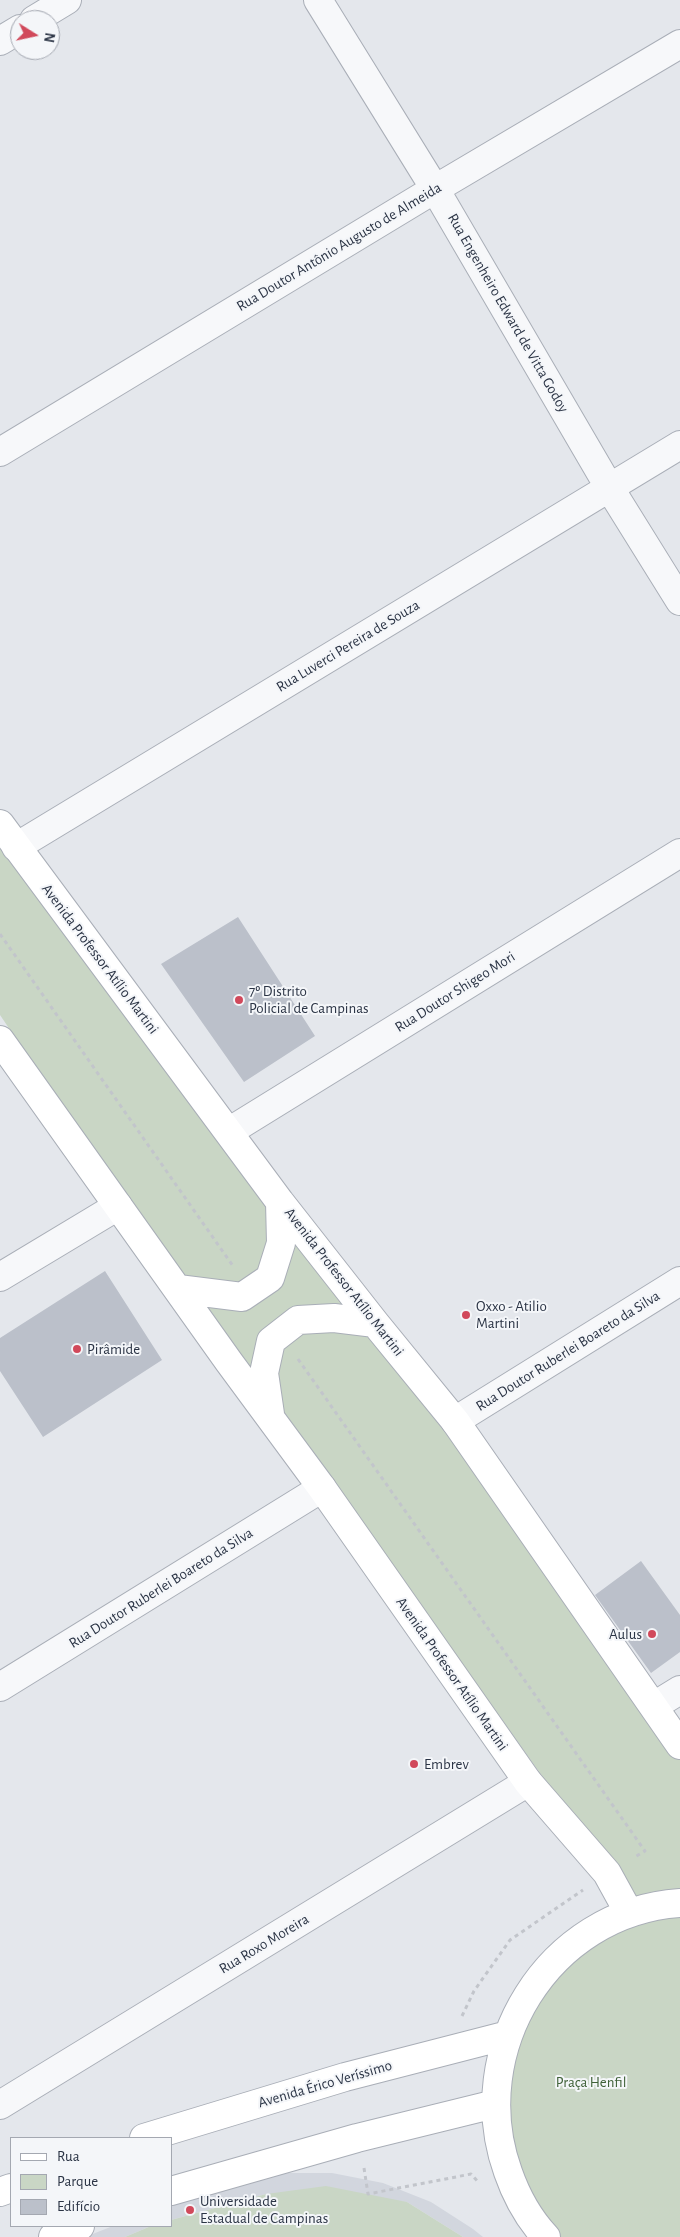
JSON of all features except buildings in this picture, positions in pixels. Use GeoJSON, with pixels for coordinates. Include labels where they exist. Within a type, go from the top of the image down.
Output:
{"type":"FeatureCollection","features":[{"type":"Feature","properties":{"kind":"main road","name":"Avenida Professor Atílio Martini"},"geometry":{"type":"LineString","coordinates":[[0,824],[230,1131],[280,1202],[375,1324],[456,1421],[680,1746]]}},
{"type":"Feature","properties":{"kind":"main road","name":"Avenida Professor Atílio Martini"},"geometry":{"type":"LineString","coordinates":[[0,1040],[271,1416],[528,1782],[607,1873],[629,1914]]}},
{"type":"Feature","properties":{"kind":"main road"},"geometry":{"type":"LineString","coordinates":[[178,1289],[242,1298],[270,1278],[281,1243],[280,1202]]}},
{"type":"Feature","properties":{"kind":"main road"},"geometry":{"type":"LineString","coordinates":[[271,1416],[264,1373],[270,1341],[298,1320],[334,1318],[375,1324]]}},
{"type":"Feature","properties":{"kind":"main road"},"geometry":{"type":"LineString","coordinates":[[546,2237],[526,2210],[513,2185],[503,2159],[498,2132],[496,2104],[500,2066],[508,2035],[527,1995],[555,1960],[590,1933],[629,1914],[651,1907],[680,1903]]}},
{"type":"Feature","properties":{"kind":"main road","name":"Avenida Érico Veríssimo"},"geometry":{"type":"LineString","coordinates":[[147,2137],[337,2079],[508,2035]]}},
{"type":"Feature","properties":{"kind":"main road"},"geometry":{"type":"LineString","coordinates":[[172,2191],[358,2138],[496,2104]]}},
{"type":"Feature","properties":{"kind":"main road"},"geometry":{"type":"LineString","coordinates":[[53,2237],[78,2227]]}},
{"type":"Feature","properties":{"kind":"street"},"geometry":{"type":"LineString","coordinates":[[50,10],[67,0]]}},
{"type":"Feature","properties":{"kind":"street","name":"Rua Engenheiro Edward de Vitta Godoy"},"geometry":{"type":"LineString","coordinates":[[318,0],[435,188],[609,487],[680,601]]}},
{"type":"Feature","properties":{"kind":"street","name":"Rua Doutor Antônio Augusto de Almeida"},"geometry":{"type":"LineString","coordinates":[[0,452],[435,188],[680,44]]}},
{"type":"Feature","properties":{"kind":"street","name":"Rua Luverci Pereira de Souza"},"geometry":{"type":"LineString","coordinates":[[16,847],[680,445]]}},
{"type":"Feature","properties":{"kind":"street","name":"Rua Doutor Shigeo Mori"},"geometry":{"type":"LineString","coordinates":[[230,1131],[680,853]]}},
{"type":"Feature","properties":{"kind":"street"},"geometry":{"type":"LineString","coordinates":[[0,1277],[118,1206]]}},
{"type":"Feature","properties":{"kind":"street","name":"Rua Doutor Ruberlei Boareto da Silva"},"geometry":{"type":"LineString","coordinates":[[456,1421],[680,1281]]}},
{"type":"Feature","properties":{"kind":"street","name":"Rua Doutor Ruberlei Boareto da Silva"},"geometry":{"type":"LineString","coordinates":[[0,1688],[322,1488]]}},
{"type":"Feature","properties":{"kind":"street"},"geometry":{"type":"LineString","coordinates":[[654,1706],[680,1690]]}},
{"type":"Feature","properties":{"kind":"street","name":"Rua Roxo Moreira"},"geometry":{"type":"LineString","coordinates":[[0,2106],[528,1782]]}},
{"type":"Feature","properties":{"kind":"path"},"geometry":{"type":"LineString","coordinates":[[0,934],[251,1291]]}},
{"type":"Feature","properties":{"kind":"path"},"geometry":{"type":"LineString","coordinates":[[280,1334],[645,1852]]}},
{"type":"Feature","properties":{"kind":"shaded area","name":"Universidade Estadual de Campinas"},"geometry":{"type":"Polygon","coordinates":[[[276,2173],[332,2173],[383,2183],[431,2202],[483,2237],[463,2237],[407,2202],[266,2194],[172,2220],[172,2205],[276,2173]]]}},
{"type":"Feature","properties":{"kind":"shaded area"},"geometry":{"type":"Polygon","coordinates":[[[110,2227],[149,2227],[125,2237],[85,2237],[110,2227]]]}},
{"type":"Feature","properties":{"kind":"green space"},"geometry":{"type":"Polygon","coordinates":[[[0,832],[334,1278],[680,1753],[680,1900],[631,1909],[547,1783],[335,1486],[127,1203],[0,1015],[0,832]]]}},
{"type":"Feature","properties":{"kind":"green space","name":"Praça Henfil"},"geometry":{"type":"Polygon","coordinates":[[[680,1908],[680,2237],[556,2237],[514,2173],[501,2073],[510,2036],[577,1948],[680,1908]]]}},
{"type":"Feature","properties":{"kind":"green space"},"geometry":{"type":"Polygon","coordinates":[[[326,2186],[407,2202],[463,2237],[125,2237],[149,2227],[172,2227],[172,2220],[266,2194],[326,2186]]]}},
{"type":"Feature","properties":{"kind":"place","name":"7º Distrito Policial de Campinas"},"geometry":{"type":"Point","coordinates":[239,1000]}},
{"type":"Feature","properties":{"kind":"place","name":"Oxxo - Atilio Martini"},"geometry":{"type":"Point","coordinates":[466,1315]}},
{"type":"Feature","properties":{"kind":"place","name":"Pirâmide"},"geometry":{"type":"Point","coordinates":[77,1349]}},
{"type":"Feature","properties":{"kind":"place","name":"Aulus"},"geometry":{"type":"Point","coordinates":[652,1634]}},
{"type":"Feature","properties":{"kind":"place","name":"Embrev"},"geometry":{"type":"Point","coordinates":[414,1764]}},
{"type":"Feature","properties":{"kind":"place","name":"Universidade Estadual de Campinas"},"geometry":{"type":"Point","coordinates":[190,2210]}}]}
